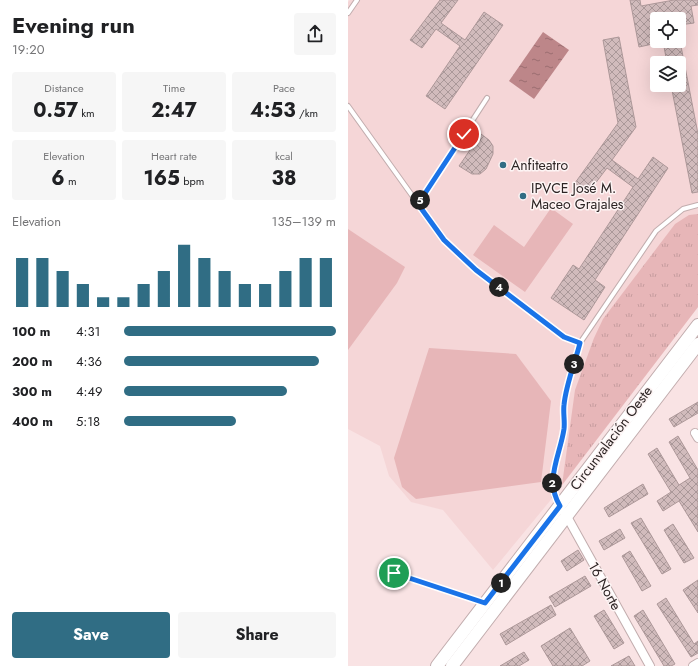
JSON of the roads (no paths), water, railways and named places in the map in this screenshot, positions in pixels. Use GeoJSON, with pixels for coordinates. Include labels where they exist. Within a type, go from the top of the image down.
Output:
{"type":"FeatureCollection","features":[{"type":"Feature","properties":{"kind":"main road","name":"Circunvalación Oeste"},"geometry":{"type":"LineString","coordinates":[[563,511],[698,325]]}},
{"type":"Feature","properties":{"kind":"main road","name":"Circunvalación Oeste"},"geometry":{"type":"LineString","coordinates":[[437,666],[489,607],[563,511],[698,344]]}},
{"type":"Feature","properties":{"kind":"main road","name":"Circunvalación Oeste"},"geometry":{"type":"LineString","coordinates":[[452,666],[489,607]]}},
{"type":"Feature","properties":{"kind":"street","name":"16 Norte"},"geometry":{"type":"LineString","coordinates":[[563,511],[650,666]]}},
{"type":"Feature","properties":{"kind":"street"},"geometry":{"type":"LineString","coordinates":[[693,666],[698,663]]}},
{"type":"Feature","properties":{"kind":"lane"},"geometry":{"type":"LineString","coordinates":[[348,13],[357,0]]}},
{"type":"Feature","properties":{"kind":"lane"},"geometry":{"type":"LineString","coordinates":[[418,204],[487,98]]}},
{"type":"Feature","properties":{"kind":"lane"},"geometry":{"type":"LineString","coordinates":[[348,106],[444,240],[476,270],[564,337],[580,343]]}},
{"type":"Feature","properties":{"kind":"lane"},"geometry":{"type":"LineString","coordinates":[[563,511],[554,496],[552,480],[564,429],[564,405],[568,384],[580,343],[656,231],[683,209],[698,206]]}},
{"type":"Feature","properties":{"kind":"lane"},"geometry":{"type":"LineString","coordinates":[[394,573],[489,607]]}},
{"type":"Feature","properties":{"kind":"water"},"geometry":{"type":"Polygon","coordinates":[[[543,32],[569,50],[534,99],[509,81],[543,32]]]}},
{"type":"Feature","properties":{"kind":"place","name":"Anfiteatro"},"geometry":{"type":"Point","coordinates":[503,165]}},
{"type":"Feature","properties":{"kind":"place","name":"IPVCE José M. Maceo Grajales"},"geometry":{"type":"Point","coordinates":[523,196]}}]}
